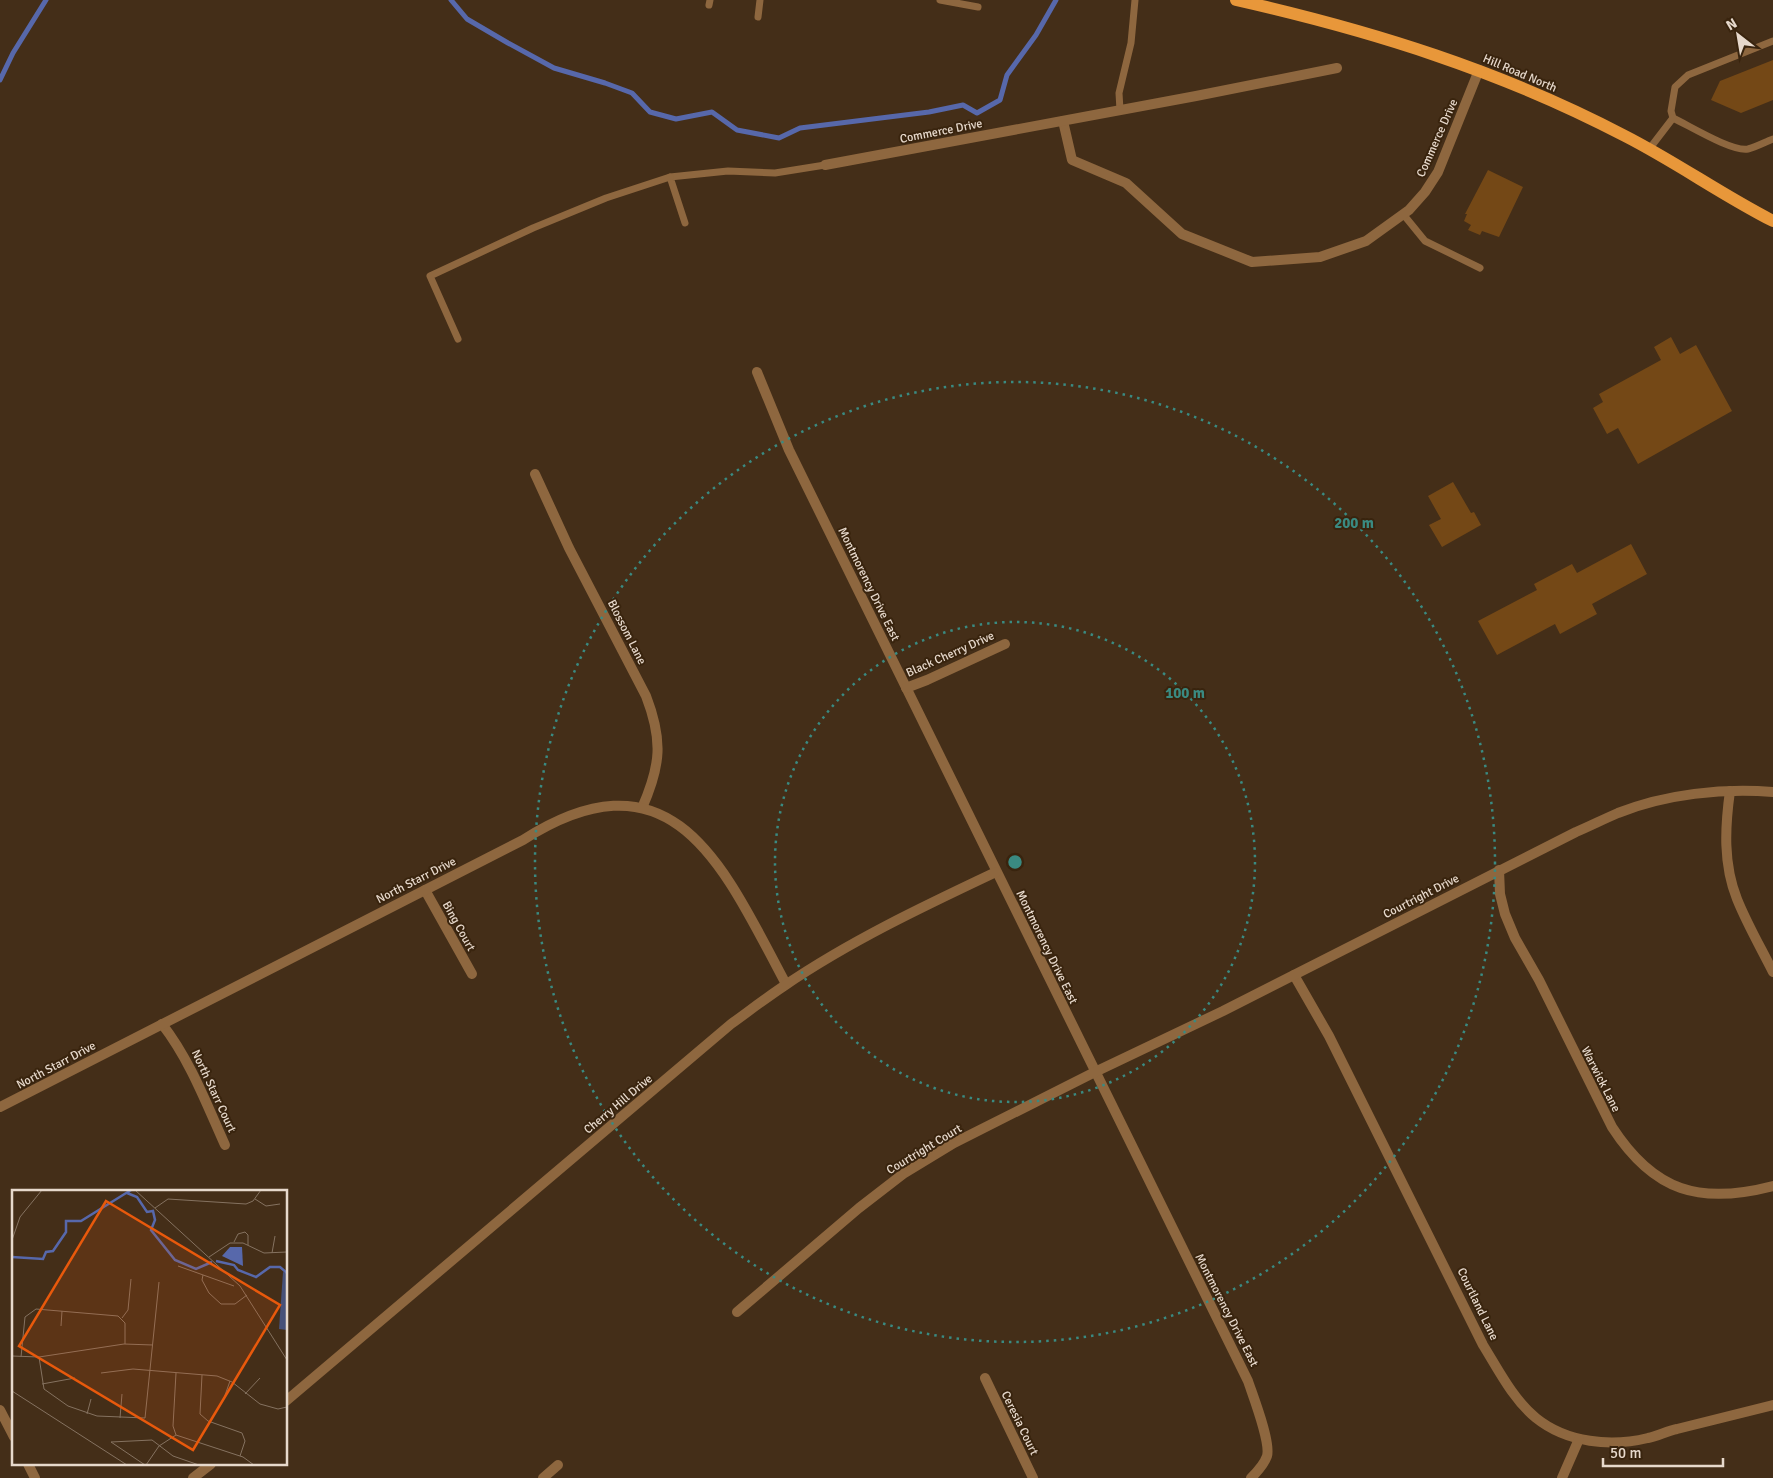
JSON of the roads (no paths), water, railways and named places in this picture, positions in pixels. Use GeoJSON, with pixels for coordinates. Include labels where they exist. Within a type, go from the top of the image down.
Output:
{"type":"FeatureCollection","features":[{"type":"Feature","properties":{"kind":"main road","name":"Hill Road North"},"geometry":{"type":"LineString","coordinates":[[1236,0],[1311,17],[1371,34],[1479,70],[1559,104],[1650,148],[1773,221]]}},
{"type":"Feature","properties":{"kind":"street","name":"Commerce Drive"},"geometry":{"type":"LineString","coordinates":[[825,165],[1337,68]]}},
{"type":"Feature","properties":{"kind":"street","name":"Commerce Drive"},"geometry":{"type":"LineString","coordinates":[[1063,121],[1072,160],[1126,183],[1182,234],[1252,262],[1320,257],[1366,241],[1403,214],[1426,192],[1438,172],[1479,70]]}},
{"type":"Feature","properties":{"kind":"street","name":"Montmorency Drive East"},"geometry":{"type":"LineString","coordinates":[[757,372],[790,450],[996,872],[1236,1355],[1250,1388],[1268,1445],[1267,1456],[1258,1472],[1251,1478]]}},
{"type":"Feature","properties":{"kind":"street","name":"Blossom Lane"},"geometry":{"type":"LineString","coordinates":[[535,474],[569,548],[646,696],[654,718],[658,741],[657,765],[652,785],[642,808]]}},
{"type":"Feature","properties":{"kind":"street","name":"Black Cherry Drive"},"geometry":{"type":"LineString","coordinates":[[906,688],[1005,644]]}},
{"type":"Feature","properties":{"kind":"street","name":"Courtright Drive"},"geometry":{"type":"LineString","coordinates":[[1095,1072],[1294,975],[1499,870],[1618,813],[1663,800],[1704,793],[1730,791],[1773,792]]}},
{"type":"Feature","properties":{"kind":"street"},"geometry":{"type":"LineString","coordinates":[[1730,791],[1726,833],[1727,857],[1731,878],[1736,898],[1773,972]]}},
{"type":"Feature","properties":{"kind":"street","name":"North Starr Drive"},"geometry":{"type":"LineString","coordinates":[[0,1107],[562,818],[585,810],[607,806],[630,805],[658,813],[689,833],[710,856],[732,886],[786,984]]}},
{"type":"Feature","properties":{"kind":"street","name":"Warwick Lane"},"geometry":{"type":"LineString","coordinates":[[1499,870],[1500,894],[1505,914],[1515,938],[1539,980],[1612,1127],[1625,1147],[1653,1174],[1680,1188],[1703,1194],[1720,1195],[1750,1192],[1773,1186]]}},
{"type":"Feature","properties":{"kind":"street","name":"Cherry Hill Drive"},"geometry":{"type":"LineString","coordinates":[[288,1399],[732,1024],[786,984],[829,958],[925,906],[996,872]]}},
{"type":"Feature","properties":{"kind":"street","name":"Bing Court"},"geometry":{"type":"LineString","coordinates":[[425,890],[472,974]]}},
{"type":"Feature","properties":{"kind":"street","name":"Courtland Lane"},"geometry":{"type":"LineString","coordinates":[[1294,975],[1329,1036],[1483,1345],[1520,1403],[1537,1419],[1557,1431],[1580,1439],[1602,1442],[1626,1442],[1649,1438],[1672,1430],[1773,1405]]}},
{"type":"Feature","properties":{"kind":"street","name":"North Starr Court"},"geometry":{"type":"LineString","coordinates":[[162,1024],[188,1062],[225,1145]]}},
{"type":"Feature","properties":{"kind":"street","name":"Courtright Court"},"geometry":{"type":"LineString","coordinates":[[737,1312],[903,1174],[954,1143],[1095,1072]]}},
{"type":"Feature","properties":{"kind":"street","name":"Ceresia Court"},"geometry":{"type":"LineString","coordinates":[[985,1378],[1033,1478]]}},
{"type":"Feature","properties":{"kind":"street"},"geometry":{"type":"LineString","coordinates":[[0,1410],[12,1433]]}},
{"type":"Feature","properties":{"kind":"street"},"geometry":{"type":"LineString","coordinates":[[1562,1478],[1580,1439]]}},
{"type":"Feature","properties":{"kind":"street"},"geometry":{"type":"LineString","coordinates":[[543,1478],[558,1465]]}},
{"type":"Feature","properties":{"kind":"street"},"geometry":{"type":"LineString","coordinates":[[29,1466],[35,1478]]}},
{"type":"Feature","properties":{"kind":"street"},"geometry":{"type":"LineString","coordinates":[[199,1476],[209,1466]]}},
{"type":"Feature","properties":{"kind":"lane"},"geometry":{"type":"LineString","coordinates":[[758,17],[760,0]]}},
{"type":"Feature","properties":{"kind":"lane"},"geometry":{"type":"LineString","coordinates":[[940,0],[978,7]]}},
{"type":"Feature","properties":{"kind":"lane"},"geometry":{"type":"LineString","coordinates":[[1120,110],[1120,94],[1131,43],[1135,0]]}},
{"type":"Feature","properties":{"kind":"lane"},"geometry":{"type":"LineString","coordinates":[[1773,41],[1688,75],[1676,87],[1671,111],[1673,118],[1737,149],[1748,149],[1773,138]]}},
{"type":"Feature","properties":{"kind":"lane"},"geometry":{"type":"LineString","coordinates":[[1650,148],[1673,118]]}},
{"type":"Feature","properties":{"kind":"lane"},"geometry":{"type":"LineString","coordinates":[[458,339],[430,276],[533,228],[606,198],[670,177],[728,171],[775,173],[825,165]]}},
{"type":"Feature","properties":{"kind":"lane"},"geometry":{"type":"LineString","coordinates":[[670,177],[685,222]]}},
{"type":"Feature","properties":{"kind":"lane"},"geometry":{"type":"LineString","coordinates":[[1403,214],[1425,241],[1480,268]]}},
{"type":"Feature","properties":{"kind":"waterway"},"geometry":{"type":"LineString","coordinates":[[0,80],[13,53],[46,0]]}},
{"type":"Feature","properties":{"kind":"waterway"},"geometry":{"type":"LineString","coordinates":[[451,0],[467,19],[508,43],[554,68],[632,93],[650,112],[676,119],[712,112],[737,130],[779,138],[800,128],[929,112],[963,105],[977,113],[1000,100],[1007,75],[1036,35],[1056,0]]}}]}
